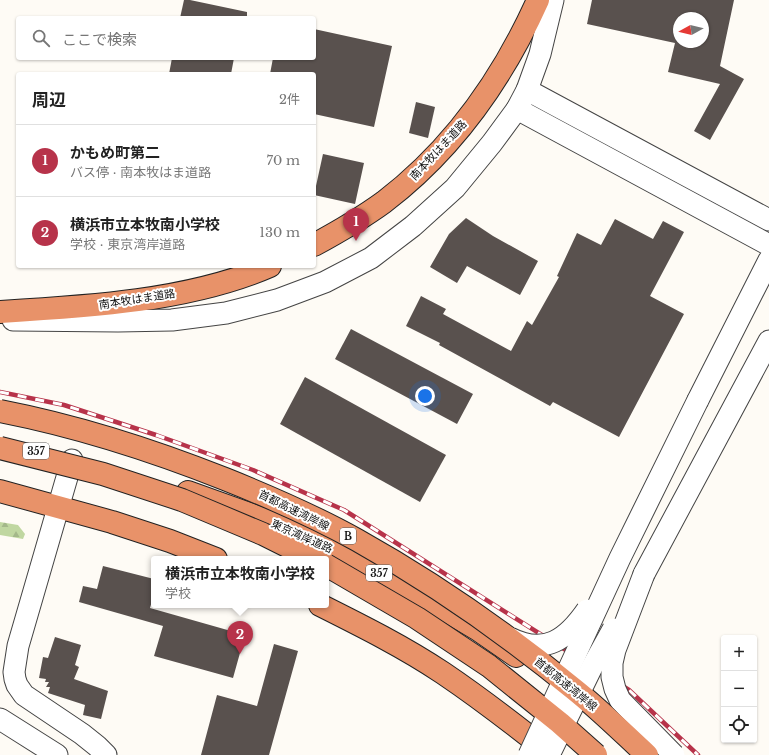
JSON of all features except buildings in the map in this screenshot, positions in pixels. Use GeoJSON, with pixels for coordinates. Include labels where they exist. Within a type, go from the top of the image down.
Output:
{"type":"FeatureCollection","features":[{"type":"Feature","properties":{"kind":"highway","name":"南本牧はま道路"},"geometry":{"type":"LineString","coordinates":[[316,237],[358,212],[380,196],[418,163],[443,138],[481,90],[515,34],[532,0]]}},
{"type":"Feature","properties":{"kind":"highway","name":"南本牧はま道路"},"geometry":{"type":"LineString","coordinates":[[316,244],[338,232],[384,201],[406,183],[448,142],[478,104],[500,71],[538,0]]}},
{"type":"Feature","properties":{"kind":"highway","name":"南本牧はま道路"},"geometry":{"type":"LineString","coordinates":[[0,305],[84,300],[135,294],[204,280],[245,268]]}},
{"type":"Feature","properties":{"kind":"highway","name":"南本牧はま道路"},"geometry":{"type":"LineString","coordinates":[[0,312],[85,306],[162,296],[238,278],[265,268]]}},
{"type":"Feature","properties":{"kind":"highway"},"geometry":{"type":"LineString","coordinates":[[0,316],[85,306]]}},
{"type":"Feature","properties":{"kind":"highway","name":"首都高速湾岸線"},"geometry":{"type":"LineString","coordinates":[[0,411],[27,416],[111,438],[189,464],[272,498],[356,540],[437,588],[506,637],[576,690],[647,755]]}},
{"type":"Feature","properties":{"kind":"highway","name":"東京湾岸道路"},"geometry":{"type":"LineString","coordinates":[[0,443],[72,460],[186,492],[291,529],[400,583],[477,629],[567,691],[650,755]]}},
{"type":"Feature","properties":{"kind":"highway"},"geometry":{"type":"LineString","coordinates":[[0,448],[103,474],[182,500],[263,534],[307,556]]}},
{"type":"Feature","properties":{"kind":"highway"},"geometry":{"type":"LineString","coordinates":[[0,491],[112,522],[208,556]]}},
{"type":"Feature","properties":{"kind":"highway"},"geometry":{"type":"LineString","coordinates":[[329,567],[417,618],[489,666],[560,723],[596,755]]}},
{"type":"Feature","properties":{"kind":"highway"},"geometry":{"type":"LineString","coordinates":[[326,608],[371,630],[442,673],[509,720],[553,755]]}},
{"type":"Feature","properties":{"kind":"street"},"geometry":{"type":"LineString","coordinates":[[0,320],[118,322],[172,320],[226,313],[277,300],[325,282],[371,258],[413,226],[455,188],[492,143],[517,109],[527,90],[540,54],[553,0]]}},
{"type":"Feature","properties":{"kind":"street"},"geometry":{"type":"LineString","coordinates":[[527,90],[769,220]]}},
{"type":"Feature","properties":{"kind":"street"},"geometry":{"type":"LineString","coordinates":[[517,109],[769,245]]}},
{"type":"Feature","properties":{"kind":"street"},"geometry":{"type":"LineString","coordinates":[[529,755],[620,558],[769,260]]}},
{"type":"Feature","properties":{"kind":"street"},"geometry":{"type":"LineString","coordinates":[[549,755],[592,667],[644,574],[769,341]]}},
{"type":"Feature","properties":{"kind":"street"},"geometry":{"type":"LineString","coordinates":[[72,460],[18,646],[14,672],[16,685],[24,695],[82,734],[98,746],[106,755]]}},
{"type":"Feature","properties":{"kind":"street"},"geometry":{"type":"LineString","coordinates":[[291,529],[334,542],[366,556],[413,580],[511,639],[523,644],[540,645],[558,640],[568,633],[577,624],[620,558]]}},
{"type":"Feature","properties":{"kind":"street"},"geometry":{"type":"LineString","coordinates":[[644,574],[617,643],[612,663],[612,677],[620,700],[674,755]]}},
{"type":"Feature","properties":{"kind":"street"},"geometry":{"type":"LineString","coordinates":[[0,719],[56,755]]}},
{"type":"Feature","properties":{"kind":"green space"},"geometry":{"type":"Polygon","coordinates":[[[0,522],[18,525],[25,534],[23,539],[0,535],[0,522]]]}},
{"type":"Feature","properties":{"kind":"railway"},"geometry":{"type":"LineString","coordinates":[[0,392],[64,405],[156,435],[253,470],[344,510],[629,690],[698,755]]}},
{"type":"Feature","properties":{"kind":"place","name":"かもめ町第二"},"geometry":{"type":"Point","coordinates":[356,241]}},
{"type":"Feature","properties":{"kind":"place","name":"横浜市立本牧南小学校"},"geometry":{"type":"Point","coordinates":[240,654]}}]}
